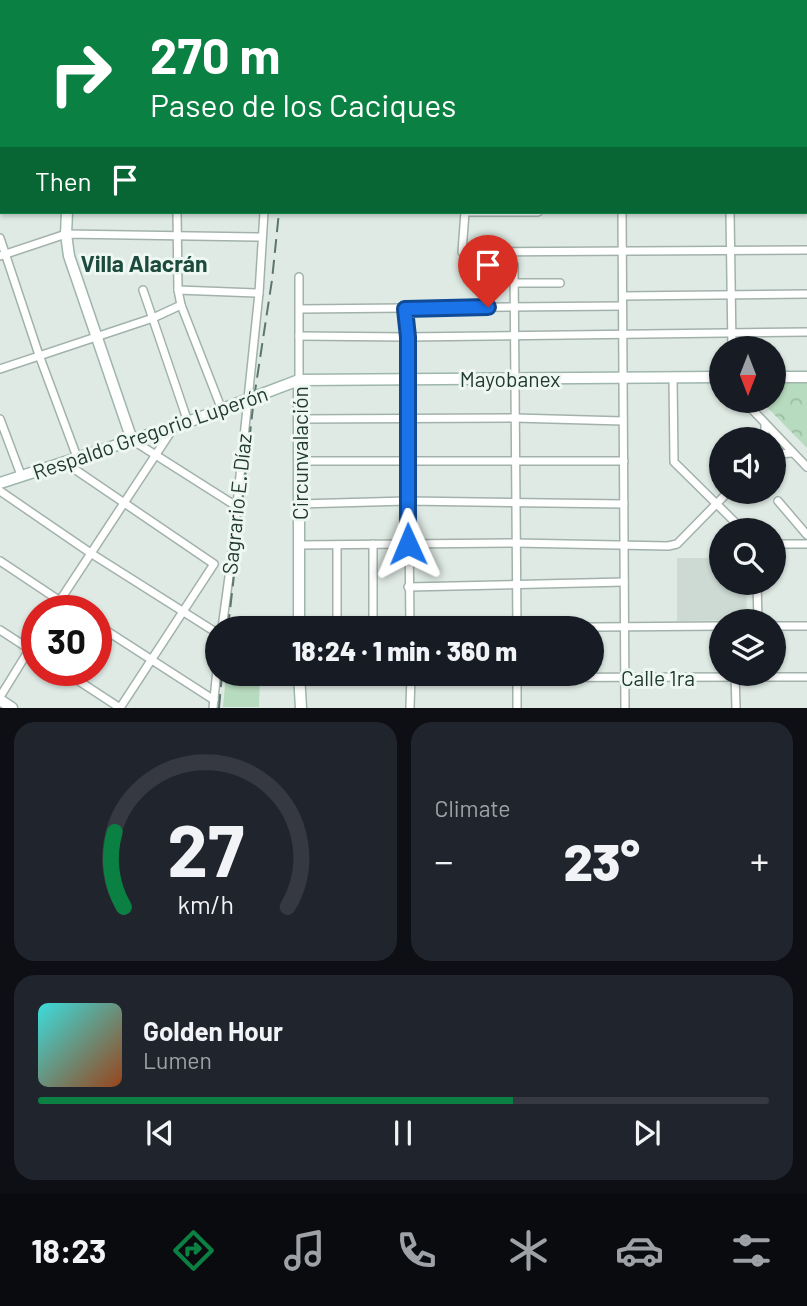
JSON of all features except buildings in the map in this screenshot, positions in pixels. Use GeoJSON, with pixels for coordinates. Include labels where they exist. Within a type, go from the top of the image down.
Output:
{"type":"FeatureCollection","features":[{"type":"Feature","properties":{"kind":"street"},"geometry":{"type":"LineString","coordinates":[[67,214],[69,256],[132,440],[236,506]]}},
{"type":"Feature","properties":{"kind":"street"},"geometry":{"type":"LineString","coordinates":[[177,214],[178,290],[181,305],[222,410]]}},
{"type":"Feature","properties":{"kind":"street","name":"Sagrario E. Díaz"},"geometry":{"type":"LineString","coordinates":[[223,616],[259,293],[264,214]]}},
{"type":"Feature","properties":{"kind":"street"},"geometry":{"type":"LineString","coordinates":[[465,214],[462,251],[807,250]]}},
{"type":"Feature","properties":{"kind":"street"},"geometry":{"type":"LineString","coordinates":[[622,214],[625,708]]}},
{"type":"Feature","properties":{"kind":"street"},"geometry":{"type":"LineString","coordinates":[[730,214],[732,336]]}},
{"type":"Feature","properties":{"kind":"street"},"geometry":{"type":"LineString","coordinates":[[2,255],[66,234],[261,237]]}},
{"type":"Feature","properties":{"kind":"street"},"geometry":{"type":"LineString","coordinates":[[0,238],[2,255],[77,457]]}},
{"type":"Feature","properties":{"kind":"street"},"geometry":{"type":"LineString","coordinates":[[514,265],[517,616]]}},
{"type":"Feature","properties":{"kind":"street","name":"Circunvalación"},"geometry":{"type":"LineString","coordinates":[[299,277],[299,616]]}},
{"type":"Feature","properties":{"kind":"street"},"geometry":{"type":"LineString","coordinates":[[515,283],[560,283]]}},
{"type":"Feature","properties":{"kind":"street"},"geometry":{"type":"LineString","coordinates":[[143,290],[188,422]]}},
{"type":"Feature","properties":{"kind":"street"},"geometry":{"type":"LineString","coordinates":[[178,290],[259,293]]}},
{"type":"Feature","properties":{"kind":"street"},"geometry":{"type":"LineString","coordinates":[[623,296],[807,294]]}},
{"type":"Feature","properties":{"kind":"street"},"geometry":{"type":"LineString","coordinates":[[0,369],[153,318],[181,305]]}},
{"type":"Feature","properties":{"kind":"street"},"geometry":{"type":"LineString","coordinates":[[300,309],[622,306]]}},
{"type":"Feature","properties":{"kind":"street"},"geometry":{"type":"LineString","coordinates":[[405,309],[408,337],[409,616]]}},
{"type":"Feature","properties":{"kind":"street"},"geometry":{"type":"LineString","coordinates":[[299,336],[807,332]]}},
{"type":"Feature","properties":{"kind":"street","name":"Mayobanex"},"geometry":{"type":"LineString","coordinates":[[299,380],[709,377]]}},
{"type":"Feature","properties":{"kind":"street"},"geometry":{"type":"LineString","coordinates":[[786,377],[807,377]]}},
{"type":"Feature","properties":{"kind":"street"},"geometry":{"type":"LineString","coordinates":[[674,378],[674,462],[709,496]]}},
{"type":"Feature","properties":{"kind":"street","name":"Respaldo Gregorio Luperón"},"geometry":{"type":"LineString","coordinates":[[2,488],[21,475],[188,422],[299,380]]}},
{"type":"Feature","properties":{"kind":"street"},"geometry":{"type":"LineString","coordinates":[[754,413],[807,467]]}},
{"type":"Feature","properties":{"kind":"street"},"geometry":{"type":"LineString","coordinates":[[299,419],[515,418],[623,421]]}},
{"type":"Feature","properties":{"kind":"street"},"geometry":{"type":"LineString","coordinates":[[0,419],[21,475]]}},
{"type":"Feature","properties":{"kind":"street"},"geometry":{"type":"LineString","coordinates":[[64,595],[174,426]]}},
{"type":"Feature","properties":{"kind":"street"},"geometry":{"type":"LineString","coordinates":[[786,453],[793,453]]}},
{"type":"Feature","properties":{"kind":"street"},"geometry":{"type":"LineString","coordinates":[[299,461],[624,461]]}},
{"type":"Feature","properties":{"kind":"street"},"geometry":{"type":"LineString","coordinates":[[63,462],[214,564],[120,707],[87,686]]}},
{"type":"Feature","properties":{"kind":"street"},"geometry":{"type":"LineString","coordinates":[[2,488],[92,554],[205,626]]}},
{"type":"Feature","properties":{"kind":"street"},"geometry":{"type":"LineString","coordinates":[[299,504],[407,501],[624,504]]}},
{"type":"Feature","properties":{"kind":"street"},"geometry":{"type":"LineString","coordinates":[[299,545],[677,544],[717,504],[731,518]]}},
{"type":"Feature","properties":{"kind":"street"},"geometry":{"type":"LineString","coordinates":[[781,504],[807,535]]}},
{"type":"Feature","properties":{"kind":"street"},"geometry":{"type":"LineString","coordinates":[[373,544],[373,616]]}},
{"type":"Feature","properties":{"kind":"street"},"geometry":{"type":"LineString","coordinates":[[786,544],[807,544]]}},
{"type":"Feature","properties":{"kind":"street"},"geometry":{"type":"LineString","coordinates":[[337,545],[337,616]]}},
{"type":"Feature","properties":{"kind":"street"},"geometry":{"type":"LineString","coordinates":[[0,561],[51,595]]}},
{"type":"Feature","properties":{"kind":"street"},"geometry":{"type":"LineString","coordinates":[[408,587],[624,582]]}},
{"type":"Feature","properties":{"kind":"street"},"geometry":{"type":"LineString","coordinates":[[604,626],[709,626]]}},
{"type":"Feature","properties":{"kind":"street"},"geometry":{"type":"LineString","coordinates":[[786,626],[807,626]]}},
{"type":"Feature","properties":{"kind":"street"},"geometry":{"type":"LineString","coordinates":[[0,630],[21,644]]}},
{"type":"Feature","properties":{"kind":"street"},"geometry":{"type":"LineString","coordinates":[[112,634],[213,704],[215,686]]}},
{"type":"Feature","properties":{"kind":"street"},"geometry":{"type":"LineString","coordinates":[[12,708],[0,698],[21,663]]}},
{"type":"Feature","properties":{"kind":"street","name":"Calle 1ra"},"geometry":{"type":"LineString","coordinates":[[604,677],[709,675]]}},
{"type":"Feature","properties":{"kind":"street","name":"Calle 1ra"},"geometry":{"type":"LineString","coordinates":[[786,676],[807,677]]}},
{"type":"Feature","properties":{"kind":"street"},"geometry":{"type":"LineString","coordinates":[[300,686],[301,708]]}},
{"type":"Feature","properties":{"kind":"street"},"geometry":{"type":"LineString","coordinates":[[410,708],[411,686]]}},
{"type":"Feature","properties":{"kind":"street"},"geometry":{"type":"LineString","coordinates":[[517,686],[517,708]]}},
{"type":"Feature","properties":{"kind":"street"},"geometry":{"type":"LineString","coordinates":[[735,686],[736,708]]}},
{"type":"Feature","properties":{"kind":"shaded area"},"geometry":{"type":"Polygon","coordinates":[[[677,558],[709,558],[709,595],[746,595],[747,609],[709,609],[709,621],[677,621],[677,558]]]}},
{"type":"Feature","properties":{"kind":"green space"},"geometry":{"type":"Polygon","coordinates":[[[807,381],[807,448],[773,413],[786,413],[786,382],[807,381]]]}},
{"type":"Feature","properties":{"kind":"green space"},"geometry":{"type":"Polygon","coordinates":[[[225,686],[260,686],[259,707],[223,707],[225,686]]]}},
{"type":"Feature","properties":{"kind":"railway"},"geometry":{"type":"LineString","coordinates":[[229,616],[254,398],[279,214]]}},
{"type":"Feature","properties":{"kind":"railway"},"geometry":{"type":"LineString","coordinates":[[219,708],[221,686]]}},
{"type":"Feature","properties":{"kind":"district","name":"Villa Alacrán"},"geometry":{"type":"Point","coordinates":[144,263]}},
{"type":"Feature","properties":{"kind":"route"},"geometry":{"type":"LineString","coordinates":[[408,544],[408,337],[405,309],[488,307]]}}]}
